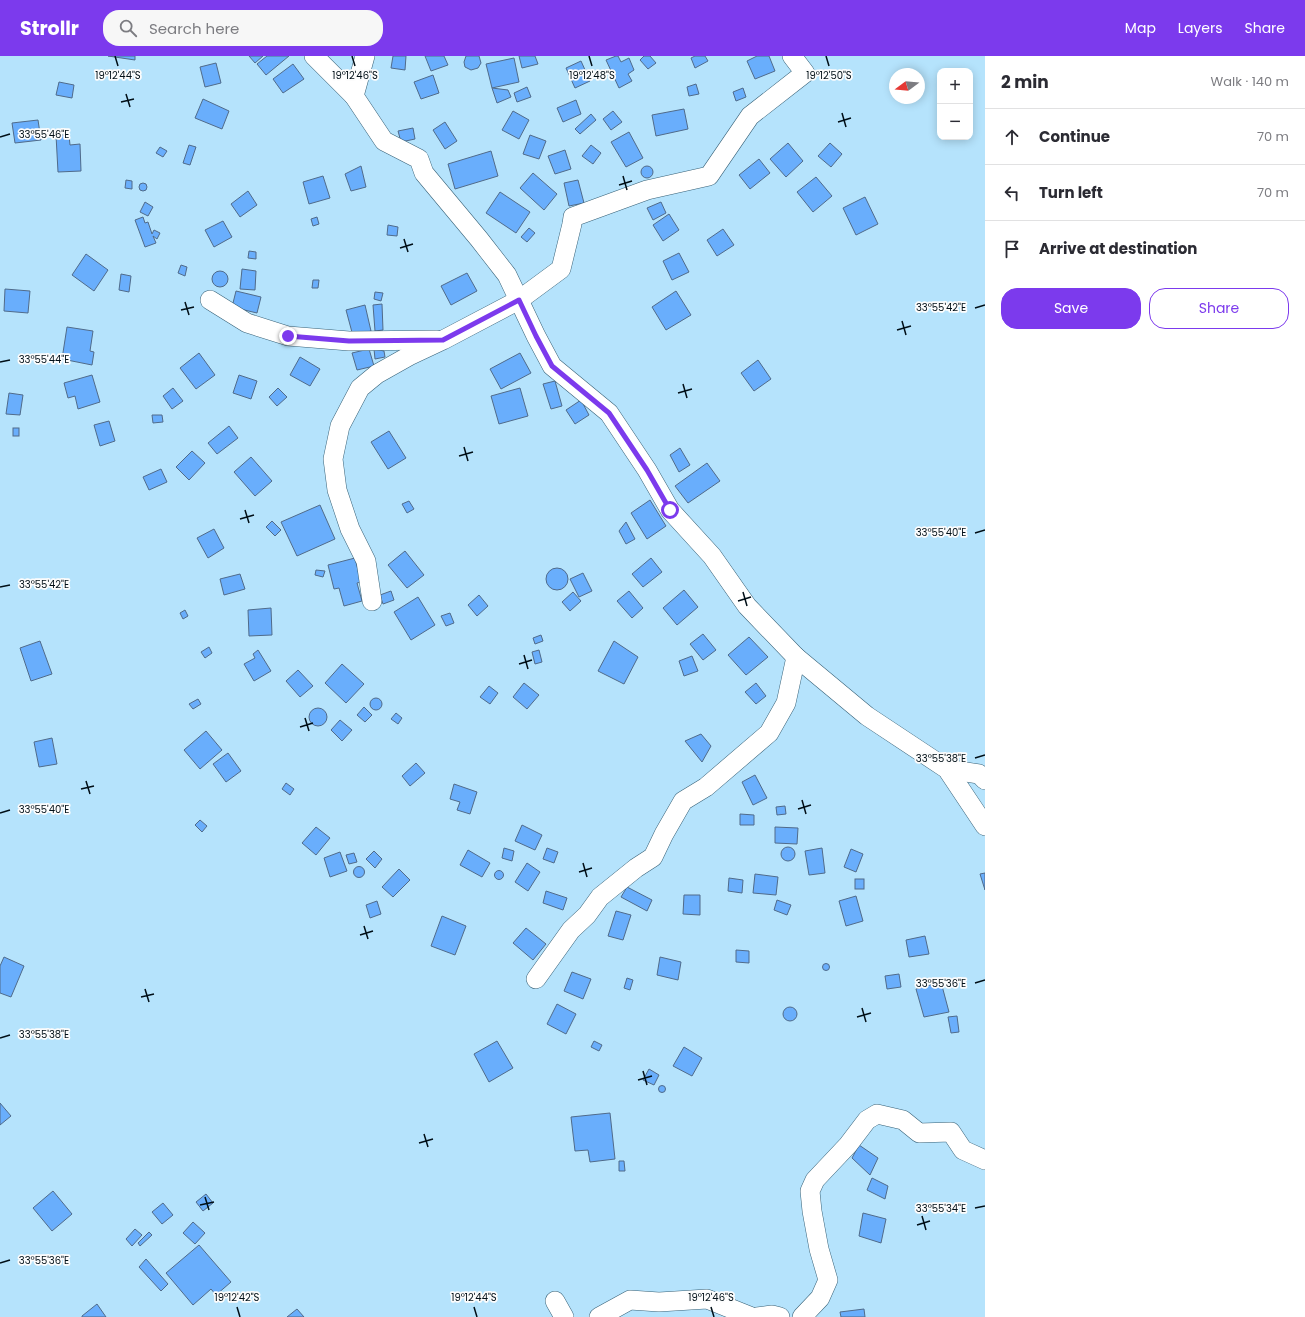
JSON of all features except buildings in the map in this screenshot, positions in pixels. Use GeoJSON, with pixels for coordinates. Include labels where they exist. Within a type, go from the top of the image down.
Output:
{"type":"FeatureCollection","features":[{"type":"Feature","properties":{"kind":"street"},"geometry":{"type":"LineString","coordinates":[[314,56],[354,96],[384,141],[419,159],[424,173],[507,275],[552,366],[609,413],[647,470],[670,510],[712,556],[747,606],[796,657],[867,716],[947,769],[985,826]]}},
{"type":"Feature","properties":{"kind":"street"},"geometry":{"type":"LineString","coordinates":[[354,96],[365,56]]}},
{"type":"Feature","properties":{"kind":"street"},"geometry":{"type":"LineString","coordinates":[[372,601],[366,561],[350,529],[337,490],[333,458],[340,426],[360,388],[377,374],[409,356],[519,300],[561,270],[573,217],[646,190],[709,176],[750,116],[804,73],[792,56]]}},
{"type":"Feature","properties":{"kind":"street"},"geometry":{"type":"LineString","coordinates":[[210,300],[247,323],[288,336],[349,341],[443,340]]}},
{"type":"Feature","properties":{"kind":"street"},"geometry":{"type":"LineString","coordinates":[[536,979],[571,930],[587,915],[600,897],[636,868],[653,857],[683,801],[706,787],[769,733],[786,703],[796,657]]}},
{"type":"Feature","properties":{"kind":"street"},"geometry":{"type":"LineString","coordinates":[[947,769],[979,774],[985,780]]}},
{"type":"Feature","properties":{"kind":"street"},"geometry":{"type":"LineString","coordinates":[[802,1317],[820,1298],[828,1280],[819,1249],[810,1191],[815,1180],[848,1145],[867,1120],[877,1114],[903,1120],[919,1133],[951,1132],[963,1150],[985,1160]]}},
{"type":"Feature","properties":{"kind":"street"},"geometry":{"type":"LineString","coordinates":[[599,1317],[630,1300],[659,1302],[707,1299],[752,1317]]}},
{"type":"Feature","properties":{"kind":"street"},"geometry":{"type":"LineString","coordinates":[[757,1317],[772,1315],[780,1317]]}},
{"type":"Feature","properties":{"kind":"route"},"geometry":{"type":"LineString","coordinates":[[288,336],[321,340],[349,341],[443,340],[519,300],[552,366],[609,413],[647,470],[670,510]]}}]}
